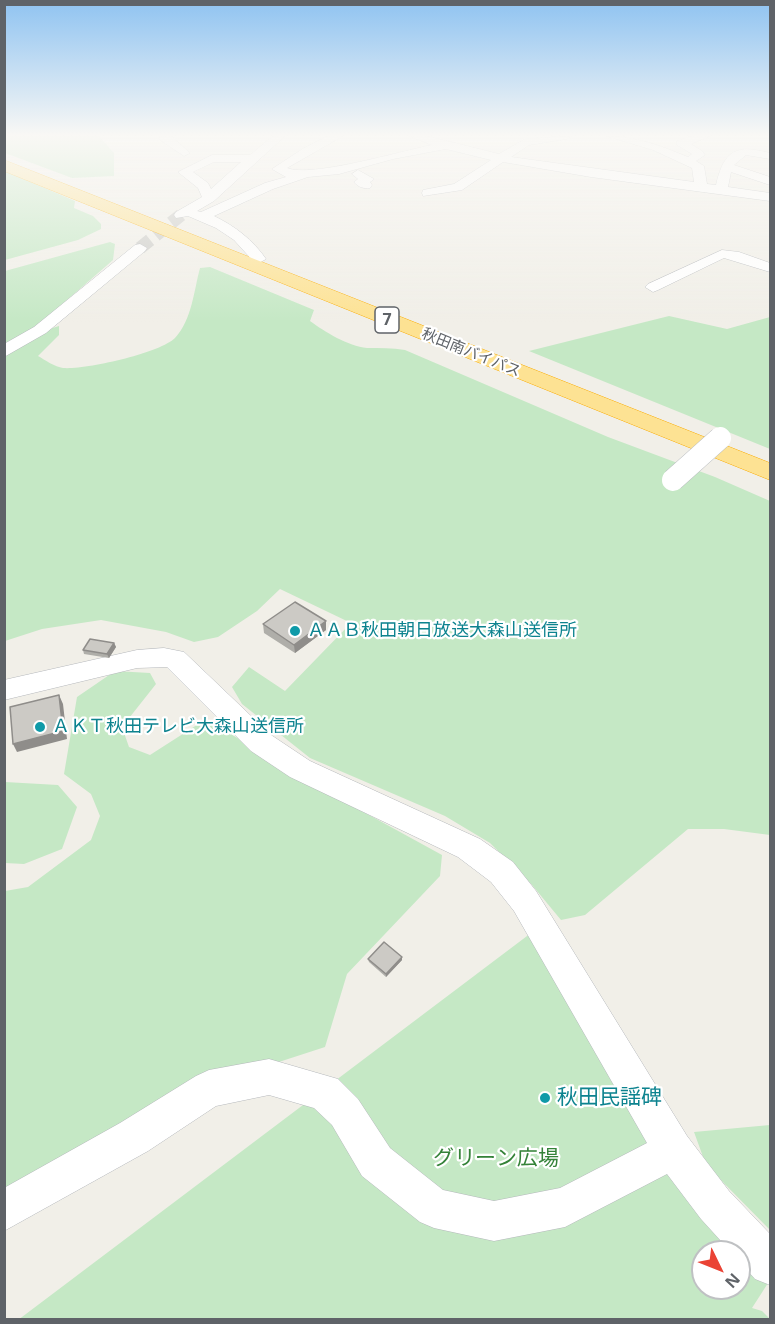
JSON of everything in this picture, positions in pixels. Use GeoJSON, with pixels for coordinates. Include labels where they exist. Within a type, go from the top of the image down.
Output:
{"type":"FeatureCollection","features":[{"type":"Feature","properties":{"kind":"highway","name":"秋田南バイパス"},"geometry":{"type":"LineString","coordinates":[[86,198],[771,472]]}},
{"type":"Feature","properties":{"kind":"street"},"geometry":{"type":"LineString","coordinates":[[209,198],[183,214],[204,216],[226,228],[259,260]]}},
{"type":"Feature","properties":{"kind":"street"},"geometry":{"type":"LineString","coordinates":[[204,216],[243,198]]}},
{"type":"Feature","properties":{"kind":"street"},"geometry":{"type":"LineString","coordinates":[[4,352],[40,330],[140,248]]}},
{"type":"Feature","properties":{"kind":"street"},"geometry":{"type":"LineString","coordinates":[[653,287],[722,254],[734,255],[771,268]]}},
{"type":"Feature","properties":{"kind":"street"},"geometry":{"type":"LineString","coordinates":[[673,480],[720,438]]}},
{"type":"Feature","properties":{"kind":"street"},"geometry":{"type":"LineString","coordinates":[[4,690],[137,659],[164,657],[175,659],[248,732],[277,755],[300,769],[469,848],[502,872],[525,901],[673,1150],[715,1205],[771,1264]]}},
{"type":"Feature","properties":{"kind":"street"},"geometry":{"type":"LineString","coordinates":[[4,1211],[134,1137],[209,1089],[268,1077],[325,1092],[345,1112],[376,1162],[434,1208],[494,1221],[565,1207],[673,1150]]}},
{"type":"Feature","properties":{"kind":"green space"},"geometry":{"type":"Polygon","coordinates":[[[5,198],[68,198],[75,201],[74,208],[93,216],[101,224],[101,229],[78,240],[5,260],[5,198]]]}},
{"type":"Feature","properties":{"kind":"green space"},"geometry":{"type":"Polygon","coordinates":[[[110,242],[115,244],[113,260],[26,336],[5,347],[5,271],[110,242]]]}},
{"type":"Feature","properties":{"kind":"green space"},"geometry":{"type":"Polygon","coordinates":[[[210,267],[314,310],[310,321],[345,341],[360,347],[405,350],[608,437],[715,477],[770,501],[770,835],[724,829],[688,829],[585,915],[561,920],[532,885],[490,843],[445,816],[310,758],[242,704],[232,687],[249,667],[285,691],[351,623],[280,589],[257,611],[218,637],[194,642],[166,632],[101,620],[42,629],[5,641],[5,355],[46,330],[59,326],[59,335],[38,356],[63,368],[88,366],[139,355],[167,344],[181,331],[189,314],[200,268],[210,267]]]}},
{"type":"Feature","properties":{"kind":"green space"},"geometry":{"type":"Polygon","coordinates":[[[669,316],[727,329],[770,317],[770,449],[529,351],[669,316]]]}},
{"type":"Feature","properties":{"kind":"green space"},"geometry":{"type":"Polygon","coordinates":[[[115,671],[150,673],[156,684],[122,727],[129,747],[150,755],[203,721],[224,730],[338,798],[442,855],[440,876],[347,974],[325,1047],[165,1099],[5,1193],[5,891],[28,887],[91,840],[100,816],[91,794],[64,774],[77,697],[115,671]]]}},
{"type":"Feature","properties":{"kind":"green space"},"geometry":{"type":"Polygon","coordinates":[[[5,782],[58,785],[77,807],[62,849],[24,864],[5,863],[5,782]]]}},
{"type":"Feature","properties":{"kind":"green space","name":"グリーン広場"},"geometry":{"type":"Polygon","coordinates":[[[535,930],[746,1240],[691,1240],[691,1300],[751,1300],[751,1247],[770,1275],[770,1280],[752,1308],[762,1311],[770,1319],[18,1320],[535,930]]]}},
{"type":"Feature","properties":{"kind":"green space"},"geometry":{"type":"Polygon","coordinates":[[[770,1125],[770,1230],[706,1165],[694,1132],[770,1125]]]}},
{"type":"Feature","properties":{"kind":"building","name":"ＡＡＢ秋田朝日放送大森山送信所"},"geometry":{"type":"Polygon","coordinates":[[[295,602],[326,621],[294,645],[263,624],[295,602]]]}},
{"type":"Feature","properties":{"kind":"building"},"geometry":{"type":"Polygon","coordinates":[[[90,639],[114,643],[107,654],[83,650],[90,639]]]}},
{"type":"Feature","properties":{"kind":"building","name":"ＡＫＴ秋田テレビ大森山送信所"},"geometry":{"type":"Polygon","coordinates":[[[59,695],[63,731],[13,744],[10,707],[59,695]]]}},
{"type":"Feature","properties":{"kind":"building"},"geometry":{"type":"Polygon","coordinates":[[[384,942],[402,957],[386,974],[368,959],[384,942]]]}},
{"type":"Feature","properties":{"kind":"tunnel"},"geometry":{"type":"LineString","coordinates":[[140,248],[181,215]]}},
{"type":"Feature","properties":{"kind":"place","name":"ＡＡＢ秋田朝日放送大森山送信所"},"geometry":{"type":"Point","coordinates":[295,631]}},
{"type":"Feature","properties":{"kind":"place","name":"ＡＫＴ秋田テレビ大森山送信所"},"geometry":{"type":"Point","coordinates":[40,727]}},
{"type":"Feature","properties":{"kind":"place","name":"秋田民謡碑"},"geometry":{"type":"Point","coordinates":[545,1098]}}]}
